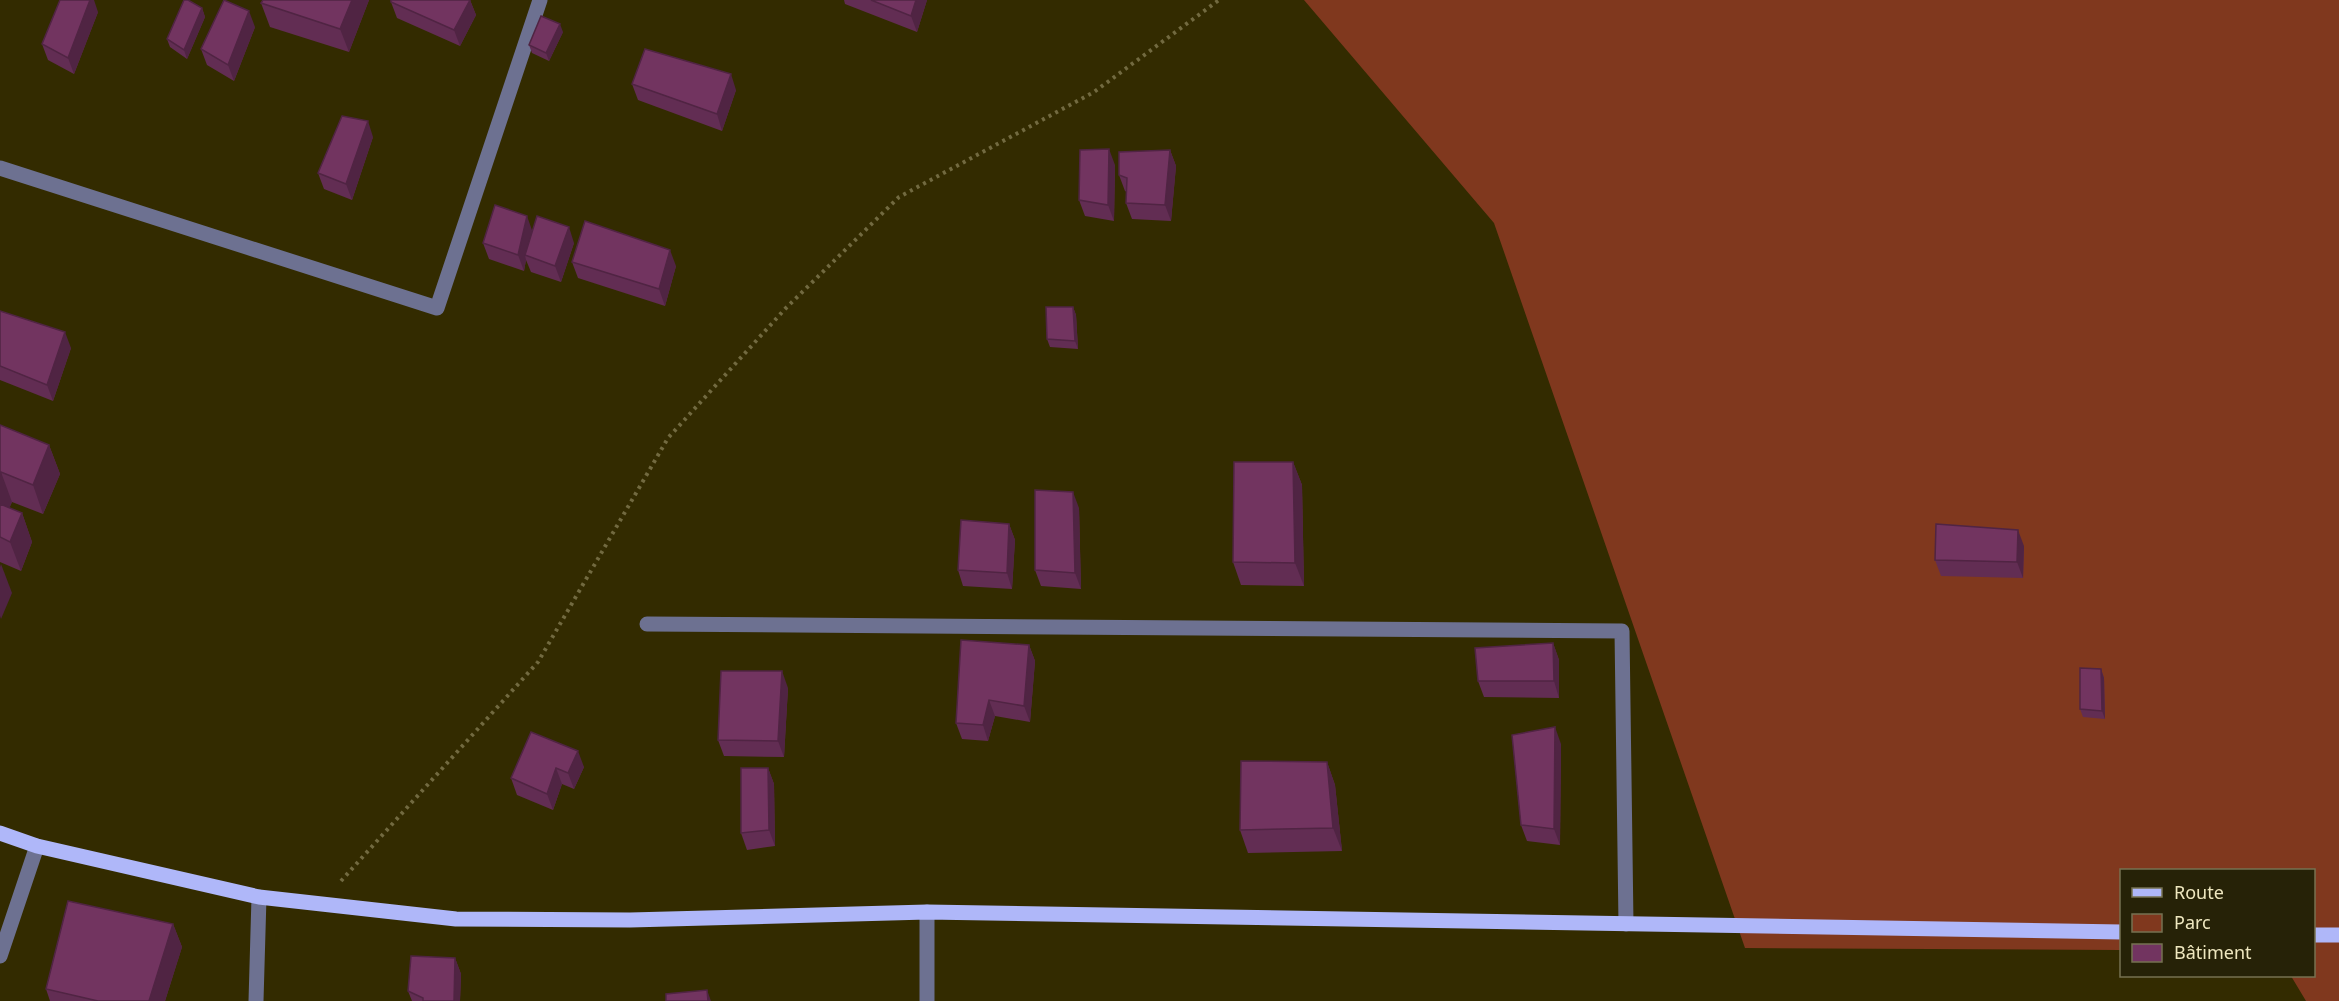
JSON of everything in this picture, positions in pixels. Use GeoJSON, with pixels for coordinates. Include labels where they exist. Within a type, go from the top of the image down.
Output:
{"type":"FeatureCollection","features":[{"type":"Feature","properties":{"kind":"main road"},"geometry":{"type":"LineString","coordinates":[[0,833],[37,846],[259,897],[456,919],[630,920],[927,912],[2120,932]]}},
{"type":"Feature","properties":{"kind":"main road"},"geometry":{"type":"LineString","coordinates":[[2315,935],[2339,935]]}},
{"type":"Feature","properties":{"kind":"street"},"geometry":{"type":"LineString","coordinates":[[0,168],[438,308],[540,0]]}},
{"type":"Feature","properties":{"kind":"street"},"geometry":{"type":"LineString","coordinates":[[647,624],[1622,631],[1626,924]]}},
{"type":"Feature","properties":{"kind":"street"},"geometry":{"type":"LineString","coordinates":[[0,956],[37,846]]}},
{"type":"Feature","properties":{"kind":"street"},"geometry":{"type":"LineString","coordinates":[[256,1001],[259,897]]}},
{"type":"Feature","properties":{"kind":"street"},"geometry":{"type":"LineString","coordinates":[[927,912],[927,1001]]}},
{"type":"Feature","properties":{"kind":"path"},"geometry":{"type":"LineString","coordinates":[[320,904],[538,662],[668,438],[785,309],[899,197],[1094,92],[1219,0]]}},
{"type":"Feature","properties":{"kind":"green space"},"geometry":{"type":"Polygon","coordinates":[[[1304,0],[2339,0],[2339,1001],[2306,1001],[2292,977],[2315,977],[2315,869],[2120,869],[2120,950],[1745,948],[1494,223],[1304,0]]]}},
{"type":"Feature","properties":{"kind":"building"},"geometry":{"type":"Polygon","coordinates":[[[60,0],[90,0],[68,58],[42,44],[60,0]]]}},
{"type":"Feature","properties":{"kind":"building"},"geometry":{"type":"Polygon","coordinates":[[[184,0],[202,8],[184,50],[167,39],[184,0]]]}},
{"type":"Feature","properties":{"kind":"building"},"geometry":{"type":"Polygon","coordinates":[[[224,0],[249,11],[228,65],[201,49],[224,0]]]}},
{"type":"Feature","properties":{"kind":"building"},"geometry":{"type":"Polygon","coordinates":[[[263,0],[352,0],[340,29],[261,3],[263,0]]]}},
{"type":"Feature","properties":{"kind":"building"},"geometry":{"type":"Polygon","coordinates":[[[391,0],[470,0],[454,30],[391,2],[391,0]]]}},
{"type":"Feature","properties":{"kind":"building"},"geometry":{"type":"Polygon","coordinates":[[[871,0],[916,0],[911,16],[871,0]]]}},
{"type":"Feature","properties":{"kind":"building"},"geometry":{"type":"Polygon","coordinates":[[[541,16],[560,24],[546,53],[529,45],[541,16]]]}},
{"type":"Feature","properties":{"kind":"building"},"geometry":{"type":"Polygon","coordinates":[[[645,49],[731,74],[717,114],[632,84],[645,49]]]}},
{"type":"Feature","properties":{"kind":"building"},"geometry":{"type":"Polygon","coordinates":[[[342,116],[368,121],[346,184],[318,173],[342,116]]]}},
{"type":"Feature","properties":{"kind":"building"},"geometry":{"type":"Polygon","coordinates":[[[1109,149],[1108,205],[1079,200],[1080,150],[1109,149]]]}},
{"type":"Feature","properties":{"kind":"building"},"geometry":{"type":"Polygon","coordinates":[[[1170,150],[1165,205],[1126,203],[1127,178],[1119,175],[1119,152],[1170,150]]]}},
{"type":"Feature","properties":{"kind":"building"},"geometry":{"type":"Polygon","coordinates":[[[495,205],[527,216],[518,255],[483,243],[495,205]]]}},
{"type":"Feature","properties":{"kind":"building"},"geometry":{"type":"Polygon","coordinates":[[[537,216],[569,227],[555,266],[525,255],[537,216]]]}},
{"type":"Feature","properties":{"kind":"building"},"geometry":{"type":"Polygon","coordinates":[[[585,221],[670,250],[659,289],[572,262],[585,221]]]}},
{"type":"Feature","properties":{"kind":"building"},"geometry":{"type":"Polygon","coordinates":[[[1046,307],[1073,307],[1075,341],[1047,339],[1046,307]]]}},
{"type":"Feature","properties":{"kind":"building"},"geometry":{"type":"Polygon","coordinates":[[[0,311],[65,332],[47,385],[0,366],[0,311]]]}},
{"type":"Feature","properties":{"kind":"building"},"geometry":{"type":"Polygon","coordinates":[[[0,425],[49,445],[33,485],[1,472],[0,476],[0,425]]]}},
{"type":"Feature","properties":{"kind":"building"},"geometry":{"type":"Polygon","coordinates":[[[1234,462],[1293,462],[1295,563],[1233,562],[1234,462]]]}},
{"type":"Feature","properties":{"kind":"building"},"geometry":{"type":"Polygon","coordinates":[[[1035,490],[1073,492],[1075,573],[1035,570],[1035,490]]]}},
{"type":"Feature","properties":{"kind":"building"},"geometry":{"type":"Polygon","coordinates":[[[0,504],[22,513],[10,542],[0,537],[0,504]]]}},
{"type":"Feature","properties":{"kind":"building"},"geometry":{"type":"Polygon","coordinates":[[[961,520],[1009,524],[1007,573],[958,570],[961,520]]]}},
{"type":"Feature","properties":{"kind":"building"},"geometry":{"type":"Polygon","coordinates":[[[1936,524],[2018,530],[2017,562],[1935,560],[1936,524]]]}},
{"type":"Feature","properties":{"kind":"building"},"geometry":{"type":"Polygon","coordinates":[[[961,640],[1029,645],[1024,706],[989,700],[983,725],[956,723],[961,640]]]}},
{"type":"Feature","properties":{"kind":"building"},"geometry":{"type":"Polygon","coordinates":[[[1553,643],[1554,681],[1478,681],[1475,648],[1553,643]]]}},
{"type":"Feature","properties":{"kind":"building"},"geometry":{"type":"Polygon","coordinates":[[[2080,668],[2101,669],[2102,711],[2080,709],[2080,668]]]}},
{"type":"Feature","properties":{"kind":"building"},"geometry":{"type":"Polygon","coordinates":[[[721,671],[782,671],[778,741],[718,740],[721,671]]]}},
{"type":"Feature","properties":{"kind":"building"},"geometry":{"type":"Polygon","coordinates":[[[1555,727],[1554,829],[1521,825],[1512,735],[1555,727]]]}},
{"type":"Feature","properties":{"kind":"building"},"geometry":{"type":"Polygon","coordinates":[[[531,732],[578,751],[568,773],[556,768],[547,794],[511,778],[531,732]]]}},
{"type":"Feature","properties":{"kind":"building"},"geometry":{"type":"Polygon","coordinates":[[[1241,761],[1327,762],[1333,828],[1240,830],[1241,761]]]}},
{"type":"Feature","properties":{"kind":"building"},"geometry":{"type":"Polygon","coordinates":[[[741,768],[768,768],[769,830],[741,833],[741,768]]]}},
{"type":"Feature","properties":{"kind":"building"},"geometry":{"type":"Polygon","coordinates":[[[68,901],[173,924],[149,1001],[98,1001],[46,989],[68,901]]]}},
{"type":"Feature","properties":{"kind":"building"},"geometry":{"type":"Polygon","coordinates":[[[411,956],[455,958],[454,1001],[423,1001],[423,998],[408,991],[411,956]]]}},
{"type":"Feature","properties":{"kind":"building"},"geometry":{"type":"Polygon","coordinates":[[[707,990],[708,1001],[666,1001],[666,994],[707,990]]]}}]}
